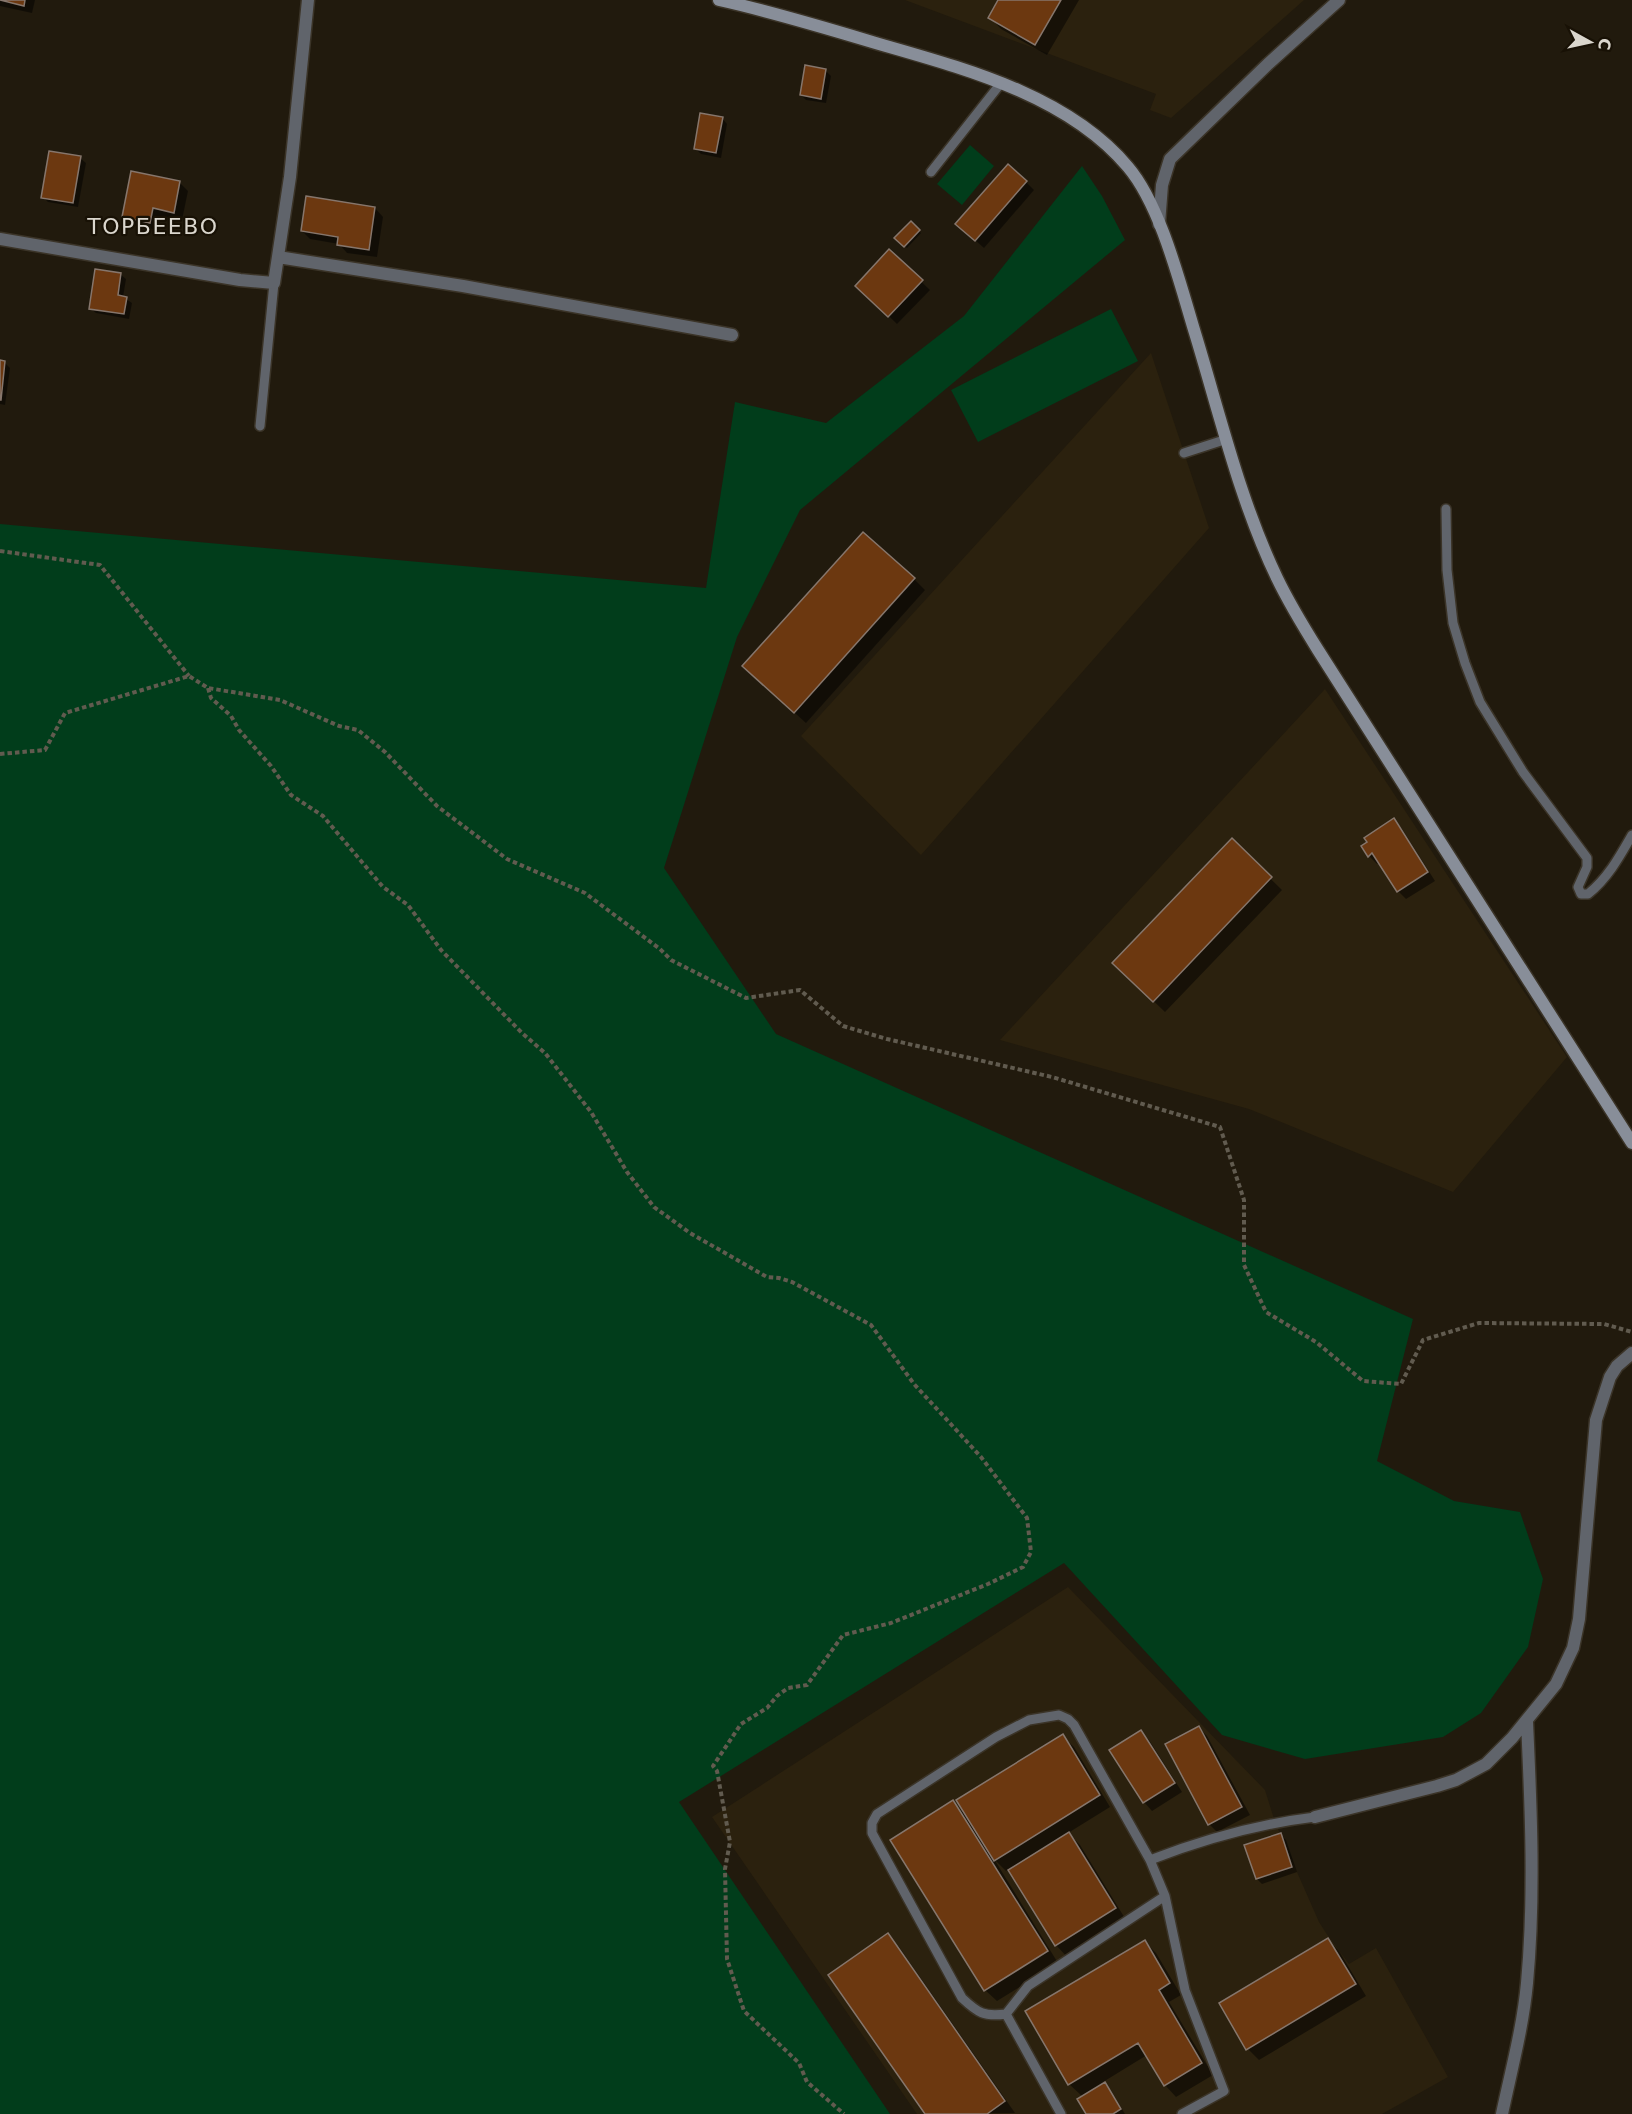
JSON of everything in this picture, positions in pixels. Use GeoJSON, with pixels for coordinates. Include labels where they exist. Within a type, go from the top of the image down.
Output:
{"type":"FeatureCollection","features":[{"type":"Feature","properties":{"kind":"main road"},"geometry":{"type":"LineString","coordinates":[[718,0],[763,10],[861,39],[1000,84],[1050,104],[1101,140],[1130,168],[1159,226],[1188,309],[1242,486],[1276,576],[1301,622],[1632,1143]]}},
{"type":"Feature","properties":{"kind":"street"},"geometry":{"type":"LineString","coordinates":[[0,238],[240,280],[274,283],[290,177],[308,0]]}},
{"type":"Feature","properties":{"kind":"street"},"geometry":{"type":"LineString","coordinates":[[1159,226],[1162,185],[1170,159],[1268,64],[1339,0]]}},
{"type":"Feature","properties":{"kind":"street"},"geometry":{"type":"LineString","coordinates":[[278,257],[475,288],[732,335]]}},
{"type":"Feature","properties":{"kind":"street"},"geometry":{"type":"LineString","coordinates":[[1315,1817],[1456,1780],[1486,1764],[1527,1722],[1556,1684],[1573,1648],[1579,1619],[1596,1420],[1610,1377],[1617,1366],[1632,1353]]}},
{"type":"Feature","properties":{"kind":"street"},"geometry":{"type":"LineString","coordinates":[[1502,2114],[1527,1986],[1531,1929],[1530,1784],[1527,1722]]}},
{"type":"Feature","properties":{"kind":"lane"},"geometry":{"type":"LineString","coordinates":[[931,172],[1000,84]]}},
{"type":"Feature","properties":{"kind":"lane"},"geometry":{"type":"LineString","coordinates":[[260,426],[274,283]]}},
{"type":"Feature","properties":{"kind":"lane"},"geometry":{"type":"LineString","coordinates":[[1184,453],[1227,439]]}},
{"type":"Feature","properties":{"kind":"lane"},"geometry":{"type":"LineString","coordinates":[[1446,509],[1447,570],[1453,622],[1465,663],[1480,702],[1502,740],[1547,807],[1587,858],[1587,867],[1578,887],[1581,894],[1588,894],[1598,886],[1617,861],[1632,835]]}},
{"type":"Feature","properties":{"kind":"lane"},"geometry":{"type":"LineString","coordinates":[[1165,1896],[1028,1986],[1006,2014],[990,2016],[976,2011],[962,1998],[879,1848],[872,1833],[872,1824],[877,1814],[996,1737],[1029,1720],[1059,1715],[1068,1719],[1074,1725],[1150,1860],[1165,1896],[1185,1990],[1224,2091],[1182,2114]]}},
{"type":"Feature","properties":{"kind":"lane"},"geometry":{"type":"LineString","coordinates":[[1150,1860],[1186,1846],[1245,1829],[1275,1822],[1315,1817]]}},
{"type":"Feature","properties":{"kind":"lane"},"geometry":{"type":"LineString","coordinates":[[1006,2014],[1061,2114]]}},
{"type":"Feature","properties":{"kind":"path"},"geometry":{"type":"LineString","coordinates":[[0,551],[100,565],[189,676],[208,688],[280,700],[339,726],[358,730],[385,752],[437,806],[507,859],[585,892],[660,949],[671,960],[746,998],[800,990],[843,1026],[887,1039],[1052,1077],[1220,1127],[1244,1200],[1244,1265],[1266,1312],[1316,1342],[1363,1380],[1401,1384],[1423,1340],[1479,1323],[1604,1324],[1632,1332]]}},
{"type":"Feature","properties":{"kind":"path"},"geometry":{"type":"LineString","coordinates":[[0,754],[45,750],[66,713],[189,676]]}},
{"type":"Feature","properties":{"kind":"path"},"geometry":{"type":"LineString","coordinates":[[208,688],[211,698],[231,716],[239,730],[271,766],[291,795],[323,816],[383,886],[408,905],[441,950],[522,1033],[545,1053],[591,1112],[627,1172],[654,1207],[690,1233],[767,1277],[792,1282],[871,1325],[914,1384],[981,1457],[1027,1518],[1031,1552],[1023,1567],[988,1584],[891,1623],[843,1635],[807,1686],[788,1688],[767,1708],[741,1724],[713,1766],[717,1771],[730,1842],[725,1869],[727,1959],[744,2011],[799,2063],[807,2082],[844,2114]]}},
{"type":"Feature","properties":{"kind":"shaded area"},"geometry":{"type":"Polygon","coordinates":[[[905,0],[1304,0],[1171,118],[1150,110],[1156,94],[905,0]]]}},
{"type":"Feature","properties":{"kind":"shaded area"},"geometry":{"type":"Polygon","coordinates":[[[1151,353],[1209,528],[921,855],[801,736],[1151,353]]]}},
{"type":"Feature","properties":{"kind":"shaded area"},"geometry":{"type":"Polygon","coordinates":[[[1325,689],[1567,1057],[1453,1192],[1249,1109],[1000,1040],[1325,689]]]}},
{"type":"Feature","properties":{"kind":"shaded area"},"geometry":{"type":"Polygon","coordinates":[[[1068,1587],[1265,1790],[1275,1822],[1326,1933],[1349,1964],[1376,1948],[1448,2077],[1382,2114],[917,2114],[712,1817],[1068,1587]]]}},
{"type":"Feature","properties":{"kind":"green space"},"geometry":{"type":"Polygon","coordinates":[[[970,145],[994,166],[962,205],[937,184],[970,145]]]}},
{"type":"Feature","properties":{"kind":"green space"},"geometry":{"type":"Polygon","coordinates":[[[1082,166],[1102,196],[1125,240],[800,510],[737,637],[664,868],[776,1034],[1413,1319],[1377,1461],[1454,1501],[1520,1512],[1543,1579],[1528,1647],[1481,1713],[1443,1737],[1305,1759],[1222,1735],[1064,1563],[679,1802],[890,2114],[0,2114],[0,524],[706,588],[735,402],[826,423],[964,316],[1082,166]]]}},
{"type":"Feature","properties":{"kind":"green space"},"geometry":{"type":"Polygon","coordinates":[[[1111,309],[1138,361],[978,442],[951,390],[1111,309]]]}},
{"type":"Feature","properties":{"kind":"building"},"geometry":{"type":"Polygon","coordinates":[[[0,0],[25,0],[24,6],[0,0]]]}},
{"type":"Feature","properties":{"kind":"building"},"geometry":{"type":"Polygon","coordinates":[[[998,0],[1061,0],[1035,45],[988,18],[998,0]]]}},
{"type":"Feature","properties":{"kind":"building"},"geometry":{"type":"Polygon","coordinates":[[[805,65],[826,69],[821,99],[800,95],[805,65]]]}},
{"type":"Feature","properties":{"kind":"building"},"geometry":{"type":"Polygon","coordinates":[[[700,113],[723,117],[716,153],[694,149],[700,113]]]}},
{"type":"Feature","properties":{"kind":"building"},"geometry":{"type":"Polygon","coordinates":[[[49,151],[81,156],[73,203],[41,198],[49,151]]]}},
{"type":"Feature","properties":{"kind":"building"},"geometry":{"type":"Polygon","coordinates":[[[1008,164],[1027,181],[975,241],[955,224],[1008,164]]]}},
{"type":"Feature","properties":{"kind":"building"},"geometry":{"type":"Polygon","coordinates":[[[131,171],[180,181],[174,213],[153,208],[150,223],[122,217],[131,171]]]}},
{"type":"Feature","properties":{"kind":"building"},"geometry":{"type":"Polygon","coordinates":[[[306,196],[375,207],[369,250],[337,245],[338,237],[301,231],[306,196]]]}},
{"type":"Feature","properties":{"kind":"building"},"geometry":{"type":"Polygon","coordinates":[[[911,221],[920,230],[904,247],[894,238],[911,221]]]}},
{"type":"Feature","properties":{"kind":"building"},"geometry":{"type":"Polygon","coordinates":[[[889,249],[923,280],[888,317],[855,286],[889,249]]]}},
{"type":"Feature","properties":{"kind":"building"},"geometry":{"type":"Polygon","coordinates":[[[95,269],[121,273],[118,295],[127,297],[124,314],[89,309],[95,269]]]}},
{"type":"Feature","properties":{"kind":"building"},"geometry":{"type":"Polygon","coordinates":[[[0,360],[5,361],[1,400],[0,400],[0,360]]]}},
{"type":"Feature","properties":{"kind":"building"},"geometry":{"type":"Polygon","coordinates":[[[863,532],[915,578],[794,713],[742,666],[863,532]]]}},
{"type":"Feature","properties":{"kind":"building"},"geometry":{"type":"Polygon","coordinates":[[[1394,818],[1428,872],[1397,892],[1372,853],[1368,857],[1361,846],[1367,842],[1364,838],[1394,818]]]}},
{"type":"Feature","properties":{"kind":"building"},"geometry":{"type":"Polygon","coordinates":[[[1232,838],[1272,877],[1153,1002],[1112,963],[1232,838]]]}},
{"type":"Feature","properties":{"kind":"building"},"geometry":{"type":"Polygon","coordinates":[[[1199,1726],[1242,1807],[1208,1825],[1165,1744],[1199,1726]]]}},
{"type":"Feature","properties":{"kind":"building"},"geometry":{"type":"Polygon","coordinates":[[[1141,1730],[1175,1783],[1143,1803],[1109,1750],[1141,1730]]]}},
{"type":"Feature","properties":{"kind":"building"},"geometry":{"type":"Polygon","coordinates":[[[1063,1734],[1100,1795],[994,1861],[956,1800],[1063,1734]]]}},
{"type":"Feature","properties":{"kind":"building"},"geometry":{"type":"Polygon","coordinates":[[[953,1800],[1048,1951],[984,1991],[890,1840],[953,1800]]]}},
{"type":"Feature","properties":{"kind":"building"},"geometry":{"type":"Polygon","coordinates":[[[1069,1832],[1116,1908],[1055,1946],[1008,1870],[1069,1832]]]}},
{"type":"Feature","properties":{"kind":"building"},"geometry":{"type":"Polygon","coordinates":[[[1281,1833],[1292,1867],[1256,1879],[1244,1845],[1281,1833]]]}},
{"type":"Feature","properties":{"kind":"building"},"geometry":{"type":"Polygon","coordinates":[[[888,1933],[1005,2101],[987,2114],[925,2114],[828,1975],[888,1933]]]}},
{"type":"Feature","properties":{"kind":"building"},"geometry":{"type":"Polygon","coordinates":[[[1328,1938],[1356,1984],[1246,2050],[1219,2003],[1328,1938]]]}},
{"type":"Feature","properties":{"kind":"building"},"geometry":{"type":"Polygon","coordinates":[[[1145,1940],[1170,1983],[1159,1990],[1202,2063],[1164,2086],[1138,2043],[1068,2085],[1025,2011],[1145,1940]]]}},
{"type":"Feature","properties":{"kind":"building"},"geometry":{"type":"Polygon","coordinates":[[[1105,2082],[1121,2109],[1113,2114],[1086,2114],[1077,2099],[1105,2082]]]}},
{"type":"Feature","properties":{"kind":"district","name":"ТОРБЕЕВО"},"geometry":{"type":"Point","coordinates":[153,226]}}]}
